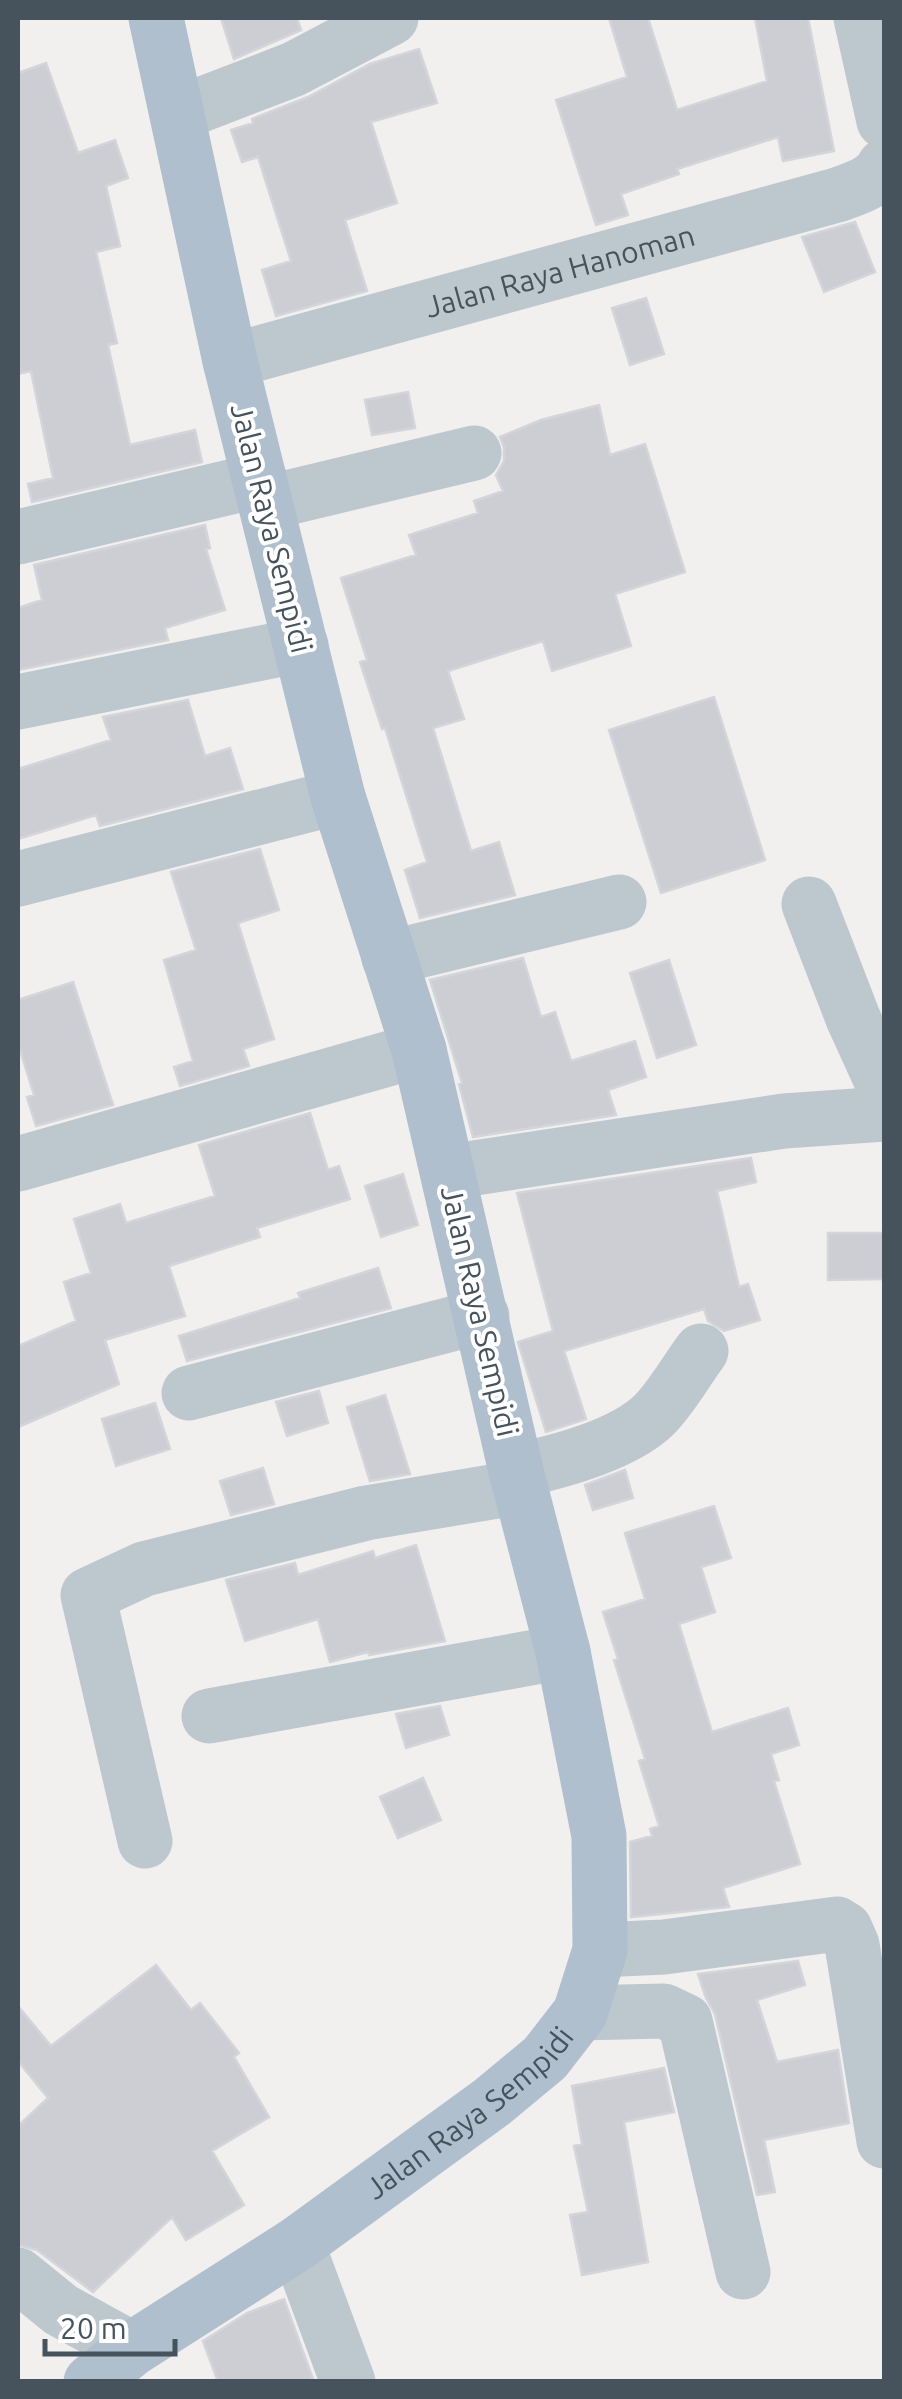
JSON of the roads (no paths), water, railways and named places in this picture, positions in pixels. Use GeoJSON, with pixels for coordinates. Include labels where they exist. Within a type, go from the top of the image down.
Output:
{"type":"FeatureCollection","features":[{"type":"Feature","properties":{"kind":"main road","name":"Jalan Raya Sempidi"},"geometry":{"type":"LineString","coordinates":[[112,2365],[297,2244],[545,2058],[580,2013],[600,1950],[599,1836],[563,1652],[420,1050],[338,797],[230,361],[156,18]]}},
{"type":"Feature","properties":{"kind":"street"},"geometry":{"type":"LineString","coordinates":[[178,114],[294,69],[391,18]]}},
{"type":"Feature","properties":{"kind":"street"},"geometry":{"type":"LineString","coordinates":[[861,18],[884,121]]}},
{"type":"Feature","properties":{"kind":"street","name":"Jalan Raya Hanoman"},"geometry":{"type":"LineString","coordinates":[[230,361],[836,195],[860,186],[882,172],[884,166]]}},
{"type":"Feature","properties":{"kind":"street"},"geometry":{"type":"LineString","coordinates":[[18,537],[474,453]]}},
{"type":"Feature","properties":{"kind":"street"},"geometry":{"type":"LineString","coordinates":[[18,702],[302,645]]}},
{"type":"Feature","properties":{"kind":"street"},"geometry":{"type":"LineString","coordinates":[[18,879],[338,797]]}},
{"type":"Feature","properties":{"kind":"street"},"geometry":{"type":"LineString","coordinates":[[390,958],[619,902]]}},
{"type":"Feature","properties":{"kind":"street"},"geometry":{"type":"LineString","coordinates":[[809,904],[884,1086]]}},
{"type":"Feature","properties":{"kind":"street"},"geometry":{"type":"LineString","coordinates":[[18,1164],[420,1050]]}},
{"type":"Feature","properties":{"kind":"street"},"geometry":{"type":"LineString","coordinates":[[448,1172],[784,1121],[884,1114]]}},
{"type":"Feature","properties":{"kind":"street"},"geometry":{"type":"LineString","coordinates":[[189,1392],[482,1316]]}},
{"type":"Feature","properties":{"kind":"street"},"geometry":{"type":"LineString","coordinates":[[145,1840],[88,1596],[144,1569],[519,1479],[625,1434],[654,1415],[701,1351]]}},
{"type":"Feature","properties":{"kind":"street"},"geometry":{"type":"LineString","coordinates":[[209,1716],[563,1652]]}},
{"type":"Feature","properties":{"kind":"street"},"geometry":{"type":"LineString","coordinates":[[600,1950],[664,1946],[837,1924],[845,1929],[852,1945],[884,2141]]}},
{"type":"Feature","properties":{"kind":"street"},"geometry":{"type":"LineString","coordinates":[[580,2013],[664,2010],[684,2021],[742,2272]]}},
{"type":"Feature","properties":{"kind":"street"},"geometry":{"type":"LineString","coordinates":[[297,2244],[348,2382]]}},
{"type":"Feature","properties":{"kind":"street"},"geometry":{"type":"LineString","coordinates":[[18,2275],[61,2310],[112,2365]]}}]}
